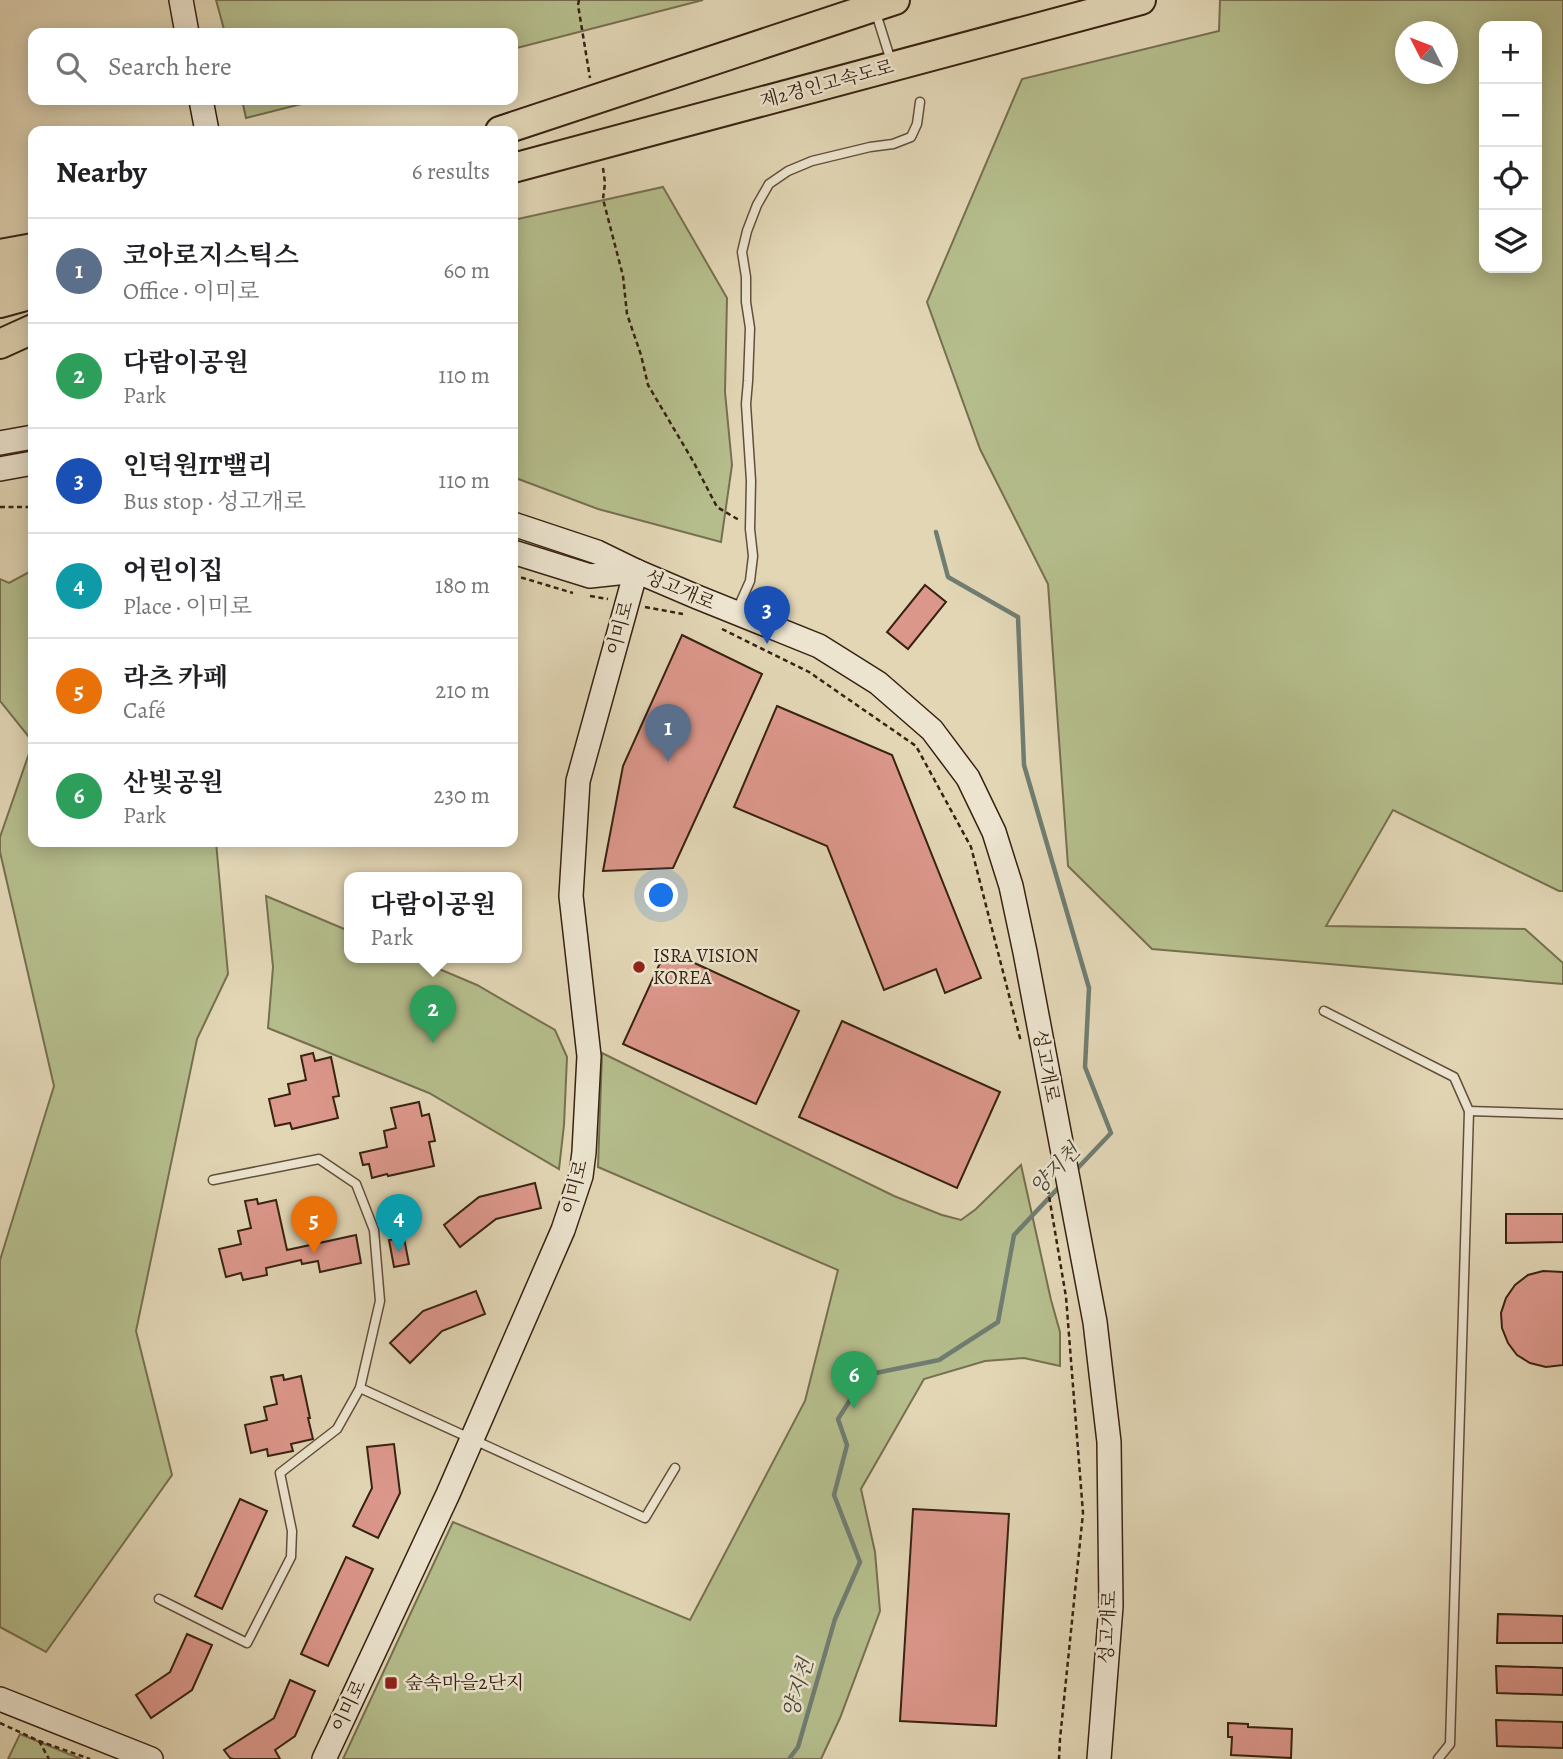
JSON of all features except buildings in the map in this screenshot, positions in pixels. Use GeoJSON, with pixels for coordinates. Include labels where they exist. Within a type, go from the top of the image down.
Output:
{"type":"FeatureCollection","features":[{"type":"Feature","properties":{"kind":"highway","name":"제2경인고속도로"},"geometry":{"type":"LineString","coordinates":[[518,167],[1141,0]]}},
{"type":"Feature","properties":{"kind":"highway"},"geometry":{"type":"LineString","coordinates":[[515,126],[884,4]]}},
{"type":"Feature","properties":{"kind":"highway"},"geometry":{"type":"LineString","coordinates":[[0,254],[28,249]]}},
{"type":"Feature","properties":{"kind":"highway"},"geometry":{"type":"LineString","coordinates":[[0,279],[28,271]]}},
{"type":"Feature","properties":{"kind":"highway"},"geometry":{"type":"LineString","coordinates":[[0,303],[28,295]]}},
{"type":"Feature","properties":{"kind":"highway"},"geometry":{"type":"LineString","coordinates":[[0,344],[28,331]]}},
{"type":"Feature","properties":{"kind":"street"},"geometry":{"type":"LineString","coordinates":[[181,0],[186,28]]}},
{"type":"Feature","properties":{"kind":"street"},"geometry":{"type":"LineString","coordinates":[[202,105],[206,126]]}},
{"type":"Feature","properties":{"kind":"street"},"geometry":{"type":"LineString","coordinates":[[0,443],[28,438]]}},
{"type":"Feature","properties":{"kind":"street"},"geometry":{"type":"LineString","coordinates":[[0,469],[28,464]]}},
{"type":"Feature","properties":{"kind":"street","name":"성고개로"},"geometry":{"type":"LineString","coordinates":[[518,526],[597,552],[636,571],[818,646],[878,683],[932,730],[968,778],[994,832],[1011,886],[1025,952],[1055,1170],[1095,1322],[1109,1443],[1111,1606],[1099,1759]]}},
{"type":"Feature","properties":{"kind":"street","name":"성고개로"},"geometry":{"type":"LineString","coordinates":[[518,554],[590,576],[636,571]]}},
{"type":"Feature","properties":{"kind":"street","name":"이미로"},"geometry":{"type":"LineString","coordinates":[[324,1759],[471,1440],[563,1230],[581,1176],[589,1056],[571,896],[578,781],[636,571]]}},
{"type":"Feature","properties":{"kind":"street"},"geometry":{"type":"LineString","coordinates":[[0,1699],[151,1759]]}},
{"type":"Feature","properties":{"kind":"lane"},"geometry":{"type":"LineString","coordinates":[[884,4],[892,66]]}},
{"type":"Feature","properties":{"kind":"lane"},"geometry":{"type":"LineString","coordinates":[[736,613],[750,581],[753,556],[746,404],[750,328],[742,252],[747,231],[769,184],[788,171],[812,161],[893,144],[911,137],[917,124],[920,102]]}},
{"type":"Feature","properties":{"kind":"lane"},"geometry":{"type":"LineString","coordinates":[[1324,1011],[1454,1077],[1468,1111],[1450,1744],[1438,1759]]}},
{"type":"Feature","properties":{"kind":"lane"},"geometry":{"type":"LineString","coordinates":[[1468,1111],[1563,1114]]}},
{"type":"Feature","properties":{"kind":"lane"},"geometry":{"type":"LineString","coordinates":[[159,1599],[247,1643],[291,1557],[292,1531],[280,1473],[337,1429],[360,1388],[380,1301],[374,1230],[356,1184],[319,1159],[213,1180]]}},
{"type":"Feature","properties":{"kind":"lane"},"geometry":{"type":"LineString","coordinates":[[360,1388],[645,1518],[675,1468]]}},
{"type":"Feature","properties":{"kind":"path"},"geometry":{"type":"LineString","coordinates":[[579,0],[591,81]]}},
{"type":"Feature","properties":{"kind":"path"},"geometry":{"type":"LineString","coordinates":[[603,169],[603,199],[623,276],[627,314],[648,385],[717,507],[750,529]]}},
{"type":"Feature","properties":{"kind":"path"},"geometry":{"type":"LineString","coordinates":[[0,507],[28,507]]}},
{"type":"Feature","properties":{"kind":"path"},"geometry":{"type":"LineString","coordinates":[[518,576],[575,593]]}},
{"type":"Feature","properties":{"kind":"path"},"geometry":{"type":"LineString","coordinates":[[588,596],[695,616]]}},
{"type":"Feature","properties":{"kind":"path"},"geometry":{"type":"LineString","coordinates":[[718,627],[809,673],[916,746],[971,847],[1022,1047]]}},
{"type":"Feature","properties":{"kind":"path"},"geometry":{"type":"LineString","coordinates":[[1055,1170],[1059,1188],[1052,1210],[1066,1297],[1083,1513],[1059,1759]]}},
{"type":"Feature","properties":{"kind":"path"},"geometry":{"type":"LineString","coordinates":[[0,1723],[39,1741],[90,1759]]}},
{"type":"Feature","properties":{"kind":"path"},"geometry":{"type":"LineString","coordinates":[[39,1741],[49,1759]]}},
{"type":"Feature","properties":{"kind":"green space"},"geometry":{"type":"Polygon","coordinates":[[[216,0],[703,0],[518,48],[518,28],[224,28],[216,0]]]}},
{"type":"Feature","properties":{"kind":"green space"},"geometry":{"type":"Polygon","coordinates":[[[1220,0],[1563,0],[1563,891],[1393,810],[1326,926],[1525,929],[1563,963],[1563,984],[1152,949],[1068,866],[1048,584],[980,449],[927,302],[1022,79],[1219,31],[1220,0]]]}},
{"type":"Feature","properties":{"kind":"green space"},"geometry":{"type":"Polygon","coordinates":[[[243,105],[297,105],[246,118],[243,105]]]}},
{"type":"Feature","properties":{"kind":"green space"},"geometry":{"type":"Polygon","coordinates":[[[663,187],[727,298],[725,392],[732,465],[721,542],[598,509],[518,479],[518,219],[663,187]]]}},
{"type":"Feature","properties":{"kind":"green space"},"geometry":{"type":"Polygon","coordinates":[[[28,573],[28,736],[0,701],[0,579],[9,583],[28,573]]]}},
{"type":"Feature","properties":{"kind":"green space"},"geometry":{"type":"Polygon","coordinates":[[[28,756],[28,847],[216,847],[228,974],[197,1039],[136,1331],[172,1475],[46,1652],[0,1627],[0,1260],[54,1086],[0,852],[0,837],[28,756]]]}},
{"type":"Feature","properties":{"kind":"green space"},"geometry":{"type":"Polygon","coordinates":[[[266,896],[344,929],[344,963],[425,963],[477,985],[555,1030],[567,1057],[559,1169],[429,1093],[268,1028],[273,967],[266,896]]]}},
{"type":"Feature","properties":{"kind":"green space"},"geometry":{"type":"Polygon","coordinates":[[[602,1053],[894,1196],[942,1215],[961,1220],[1021,1165],[1060,1332],[1060,1366],[1024,1358],[985,1361],[924,1379],[861,1489],[875,1552],[880,1611],[840,1718],[821,1759],[343,1759],[453,1522],[690,1620],[805,1401],[838,1270],[598,1167],[602,1053]]]}},
{"type":"Feature","properties":{"kind":"green space"},"geometry":{"type":"Polygon","coordinates":[[[20,1734],[81,1759],[8,1759],[20,1734]]]}},
{"type":"Feature","properties":{"kind":"waterway","name":"양지천"},"geometry":{"type":"LineString","coordinates":[[936,532],[948,577],[1018,617],[1024,765],[1089,988],[1085,1067],[1111,1133],[1075,1171]]}},
{"type":"Feature","properties":{"kind":"waterway","name":"양지천"},"geometry":{"type":"LineString","coordinates":[[789,1759],[798,1747],[835,1619],[860,1562],[834,1495],[847,1445],[838,1419],[866,1375],[939,1360],[998,1322],[1014,1235],[1062,1184]]}},
{"type":"Feature","properties":{"kind":"place","name":"인덕원IT밸리"},"geometry":{"type":"Point","coordinates":[767,644]}},
{"type":"Feature","properties":{"kind":"place","name":"코아로지스틱스"},"geometry":{"type":"Point","coordinates":[668,762]}},
{"type":"Feature","properties":{"kind":"place","name":"ISRA VISION KOREA"},"geometry":{"type":"Point","coordinates":[639,967]}},
{"type":"Feature","properties":{"kind":"place","name":"다람이공원"},"geometry":{"type":"Point","coordinates":[433,1043]}},
{"type":"Feature","properties":{"kind":"place","name":"어린이집"},"geometry":{"type":"Point","coordinates":[399,1252]}},
{"type":"Feature","properties":{"kind":"place","name":"라츠 카페"},"geometry":{"type":"Point","coordinates":[314,1254]}},
{"type":"Feature","properties":{"kind":"place","name":"산빛공원"},"geometry":{"type":"Point","coordinates":[854,1409]}},
{"type":"Feature","properties":{"kind":"place","name":"숲속마을2단지"},"geometry":{"type":"Point","coordinates":[391,1683]}}]}
